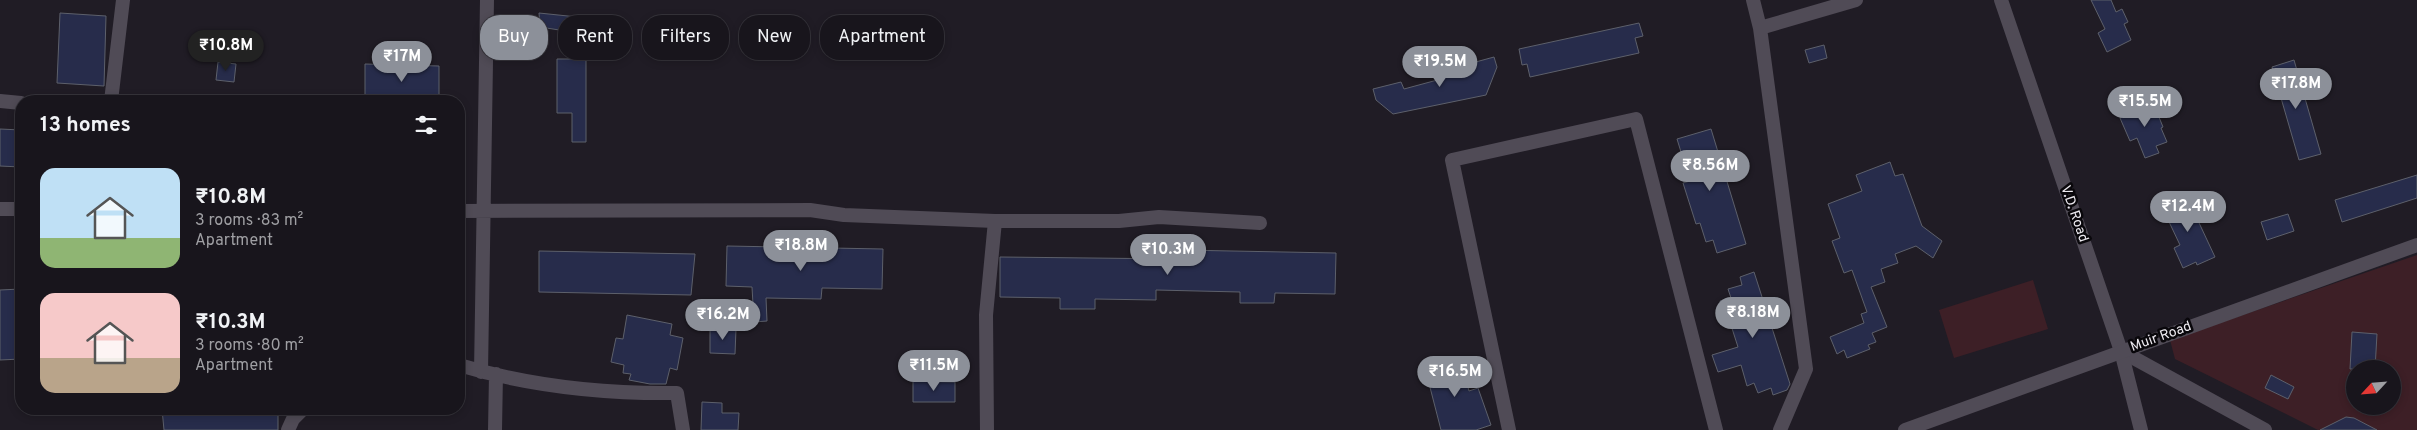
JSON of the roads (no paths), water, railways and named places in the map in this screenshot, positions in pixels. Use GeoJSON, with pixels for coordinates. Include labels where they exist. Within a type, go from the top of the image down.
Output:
{"type":"FeatureCollection","features":[{"type":"Feature","properties":{"kind":"street"},"geometry":{"type":"LineString","coordinates":[[112,95],[124,0]]}},
{"type":"Feature","properties":{"kind":"street"},"geometry":{"type":"LineString","coordinates":[[481,372],[487,0]]}},
{"type":"Feature","properties":{"kind":"street"},"geometry":{"type":"LineString","coordinates":[[1753,0],[1760,28],[1806,369],[1780,430]]}},
{"type":"Feature","properties":{"kind":"street"},"geometry":{"type":"LineString","coordinates":[[1760,28],[1856,0]]}},
{"type":"Feature","properties":{"kind":"street","name":"V.D. Road"},"geometry":{"type":"LineString","coordinates":[[2000,0],[2120,352],[2142,430]]}},
{"type":"Feature","properties":{"kind":"street"},"geometry":{"type":"LineString","coordinates":[[0,101],[15,102]]}},
{"type":"Feature","properties":{"kind":"street"},"geometry":{"type":"LineString","coordinates":[[1509,430],[1452,160],[1636,119],[1716,430]]}},
{"type":"Feature","properties":{"kind":"street"},"geometry":{"type":"LineString","coordinates":[[0,209],[15,209]]}},
{"type":"Feature","properties":{"kind":"street"},"geometry":{"type":"LineString","coordinates":[[465,210],[483,212],[810,210],[844,215],[995,221],[1119,221],[1159,218],[1260,223]]}},
{"type":"Feature","properties":{"kind":"street"},"geometry":{"type":"LineString","coordinates":[[987,430],[986,314],[995,221]]}},
{"type":"Feature","properties":{"kind":"street","name":"Muir Road"},"geometry":{"type":"LineString","coordinates":[[1905,430],[2417,245]]}},
{"type":"Feature","properties":{"kind":"street"},"geometry":{"type":"LineString","coordinates":[[2120,352],[2265,430]]}},
{"type":"Feature","properties":{"kind":"street"},"geometry":{"type":"LineString","coordinates":[[465,367],[481,372],[586,391],[677,393],[683,430]]}},
{"type":"Feature","properties":{"kind":"street"},"geometry":{"type":"LineString","coordinates":[[495,430],[496,374]]}},
{"type":"Feature","properties":{"kind":"street"},"geometry":{"type":"LineString","coordinates":[[288,430],[297,415]]}}]}
